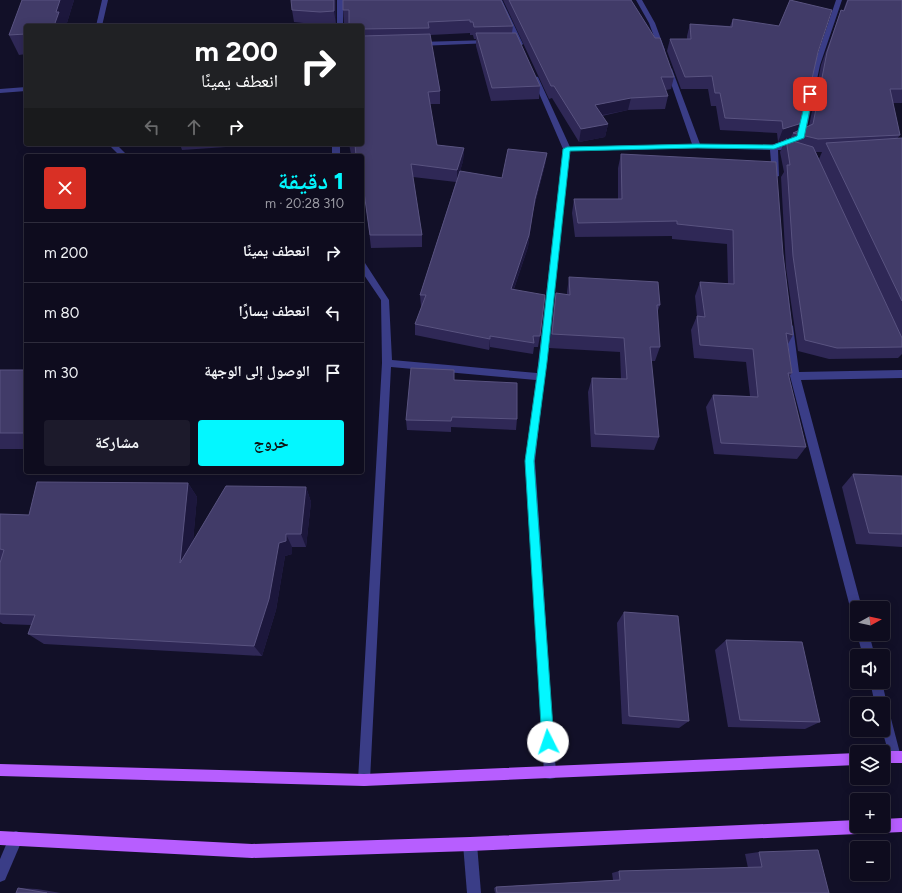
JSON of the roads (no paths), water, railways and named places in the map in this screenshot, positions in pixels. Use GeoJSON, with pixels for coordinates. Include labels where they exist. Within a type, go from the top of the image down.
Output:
{"type":"FeatureCollection","features":[{"type":"Feature","properties":{"kind":"main road"},"geometry":{"type":"LineString","coordinates":[[0,770],[364,780],[850,759]]}},
{"type":"Feature","properties":{"kind":"main road"},"geometry":{"type":"LineString","coordinates":[[0,838],[252,851],[470,844],[902,825]]}},
{"type":"Feature","properties":{"kind":"street"},"geometry":{"type":"LineString","coordinates":[[99,24],[105,0]]}},
{"type":"Feature","properties":{"kind":"street"},"geometry":{"type":"LineString","coordinates":[[340,0],[340,24]]}},
{"type":"Feature","properties":{"kind":"street"},"geometry":{"type":"LineString","coordinates":[[499,0],[515,42],[525,55]]}},
{"type":"Feature","properties":{"kind":"street"},"geometry":{"type":"LineString","coordinates":[[639,0],[652,23],[697,146]]}},
{"type":"Feature","properties":{"kind":"street"},"geometry":{"type":"LineString","coordinates":[[774,147],[800,138],[817,66],[839,0]]}},
{"type":"Feature","properties":{"kind":"street"},"geometry":{"type":"LineString","coordinates":[[409,44],[495,42]]}},
{"type":"Feature","properties":{"kind":"street"},"geometry":{"type":"LineString","coordinates":[[531,69],[567,149],[530,461],[550,773]]}},
{"type":"Feature","properties":{"kind":"street"},"geometry":{"type":"LineString","coordinates":[[0,91],[24,89]]}},
{"type":"Feature","properties":{"kind":"street"},"geometry":{"type":"LineString","coordinates":[[114,146],[122,154]]}},
{"type":"Feature","properties":{"kind":"street"},"geometry":{"type":"LineString","coordinates":[[567,149],[697,146],[774,147],[789,151]]}},
{"type":"Feature","properties":{"kind":"street"},"geometry":{"type":"LineString","coordinates":[[774,147],[776,185]]}},
{"type":"Feature","properties":{"kind":"street"},"geometry":{"type":"LineString","coordinates":[[364,268],[385,300],[387,363],[364,780]]}},
{"type":"Feature","properties":{"kind":"street"},"geometry":{"type":"LineString","coordinates":[[787,314],[795,376],[854,601]]}},
{"type":"Feature","properties":{"kind":"street"},"geometry":{"type":"LineString","coordinates":[[387,363],[541,377]]}},
{"type":"Feature","properties":{"kind":"street"},"geometry":{"type":"LineString","coordinates":[[795,376],[902,374]]}},
{"type":"Feature","properties":{"kind":"street"},"geometry":{"type":"LineString","coordinates":[[889,737],[893,757]]}},
{"type":"Feature","properties":{"kind":"street"},"geometry":{"type":"LineString","coordinates":[[0,875],[16,838]]}},
{"type":"Feature","properties":{"kind":"street"},"geometry":{"type":"LineString","coordinates":[[470,844],[474,893]]}}]}
